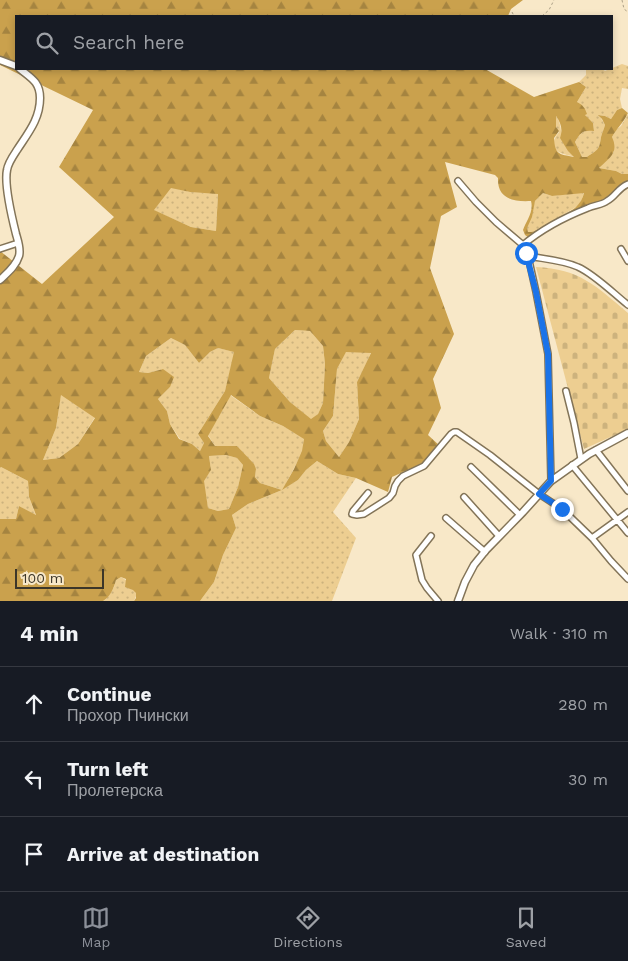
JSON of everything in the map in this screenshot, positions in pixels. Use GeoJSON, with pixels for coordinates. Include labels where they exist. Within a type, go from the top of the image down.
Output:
{"type":"FeatureCollection","features":[{"type":"Feature","properties":{"kind":"street"},"geometry":{"type":"LineString","coordinates":[[0,60],[15,66]]}},
{"type":"Feature","properties":{"kind":"street"},"geometry":{"type":"LineString","coordinates":[[0,280],[15,265],[19,257],[20,248],[6,180],[7,169],[11,158],[28,134],[39,113],[38,86],[34,80],[21,70]]}},
{"type":"Feature","properties":{"kind":"street"},"geometry":{"type":"LineString","coordinates":[[458,181],[496,222],[523,245],[528,256],[548,354],[551,481]]}},
{"type":"Feature","properties":{"kind":"street"},"geometry":{"type":"LineString","coordinates":[[523,245],[558,222],[606,202],[621,187],[628,184]]}},
{"type":"Feature","properties":{"kind":"street"},"geometry":{"type":"LineString","coordinates":[[0,249],[18,243]]}},
{"type":"Feature","properties":{"kind":"street"},"geometry":{"type":"LineString","coordinates":[[621,249],[628,261]]}},
{"type":"Feature","properties":{"kind":"street"},"geometry":{"type":"LineString","coordinates":[[528,256],[563,262],[577,267],[591,274],[628,305]]}},
{"type":"Feature","properties":{"kind":"street"},"geometry":{"type":"LineString","coordinates":[[566,391],[581,459]]}},
{"type":"Feature","properties":{"kind":"street"},"geometry":{"type":"LineString","coordinates":[[458,601],[474,565],[551,481],[581,459],[628,432]]}},
{"type":"Feature","properties":{"kind":"street"},"geometry":{"type":"LineString","coordinates":[[368,493],[352,514],[364,514],[389,498],[398,481],[403,476],[424,466],[451,434],[459,433],[490,454],[539,494],[562,509],[592,538],[628,579]]}},
{"type":"Feature","properties":{"kind":"street"},"geometry":{"type":"LineString","coordinates":[[596,450],[628,491]]}},
{"type":"Feature","properties":{"kind":"street"},"geometry":{"type":"LineString","coordinates":[[572,465],[628,533]]}},
{"type":"Feature","properties":{"kind":"street"},"geometry":{"type":"LineString","coordinates":[[471,467],[520,515]]}},
{"type":"Feature","properties":{"kind":"street"},"geometry":{"type":"LineString","coordinates":[[464,497],[500,536]]}},
{"type":"Feature","properties":{"kind":"street"},"geometry":{"type":"LineString","coordinates":[[592,538],[628,512]]}},
{"type":"Feature","properties":{"kind":"street"},"geometry":{"type":"LineString","coordinates":[[446,518],[485,552]]}},
{"type":"Feature","properties":{"kind":"street"},"geometry":{"type":"LineString","coordinates":[[431,536],[416,555],[422,580],[438,601]]}},
{"type":"Feature","properties":{"kind":"path"},"geometry":{"type":"LineString","coordinates":[[543,15],[549,10],[554,0]]}},
{"type":"Feature","properties":{"kind":"path"},"geometry":{"type":"LineString","coordinates":[[622,0],[624,9],[628,12]]}},
{"type":"Feature","properties":{"kind":"green space"},"geometry":{"type":"Polygon","coordinates":[[[0,0],[523,0],[511,9],[508,15],[15,15],[15,70],[487,70],[534,97],[579,82],[586,87],[577,102],[585,108],[587,114],[585,115],[593,123],[594,131],[583,132],[575,142],[582,157],[587,157],[599,147],[605,125],[598,115],[611,119],[617,110],[622,108],[628,113],[612,137],[614,151],[610,158],[599,168],[628,174],[628,184],[613,196],[531,239],[525,235],[523,230],[531,213],[531,201],[519,201],[508,198],[500,191],[498,178],[495,175],[445,162],[457,207],[441,216],[430,268],[454,334],[433,379],[441,408],[428,435],[440,446],[421,464],[392,477],[388,492],[356,478],[338,474],[317,461],[298,480],[282,490],[248,504],[232,515],[236,528],[223,555],[214,582],[200,601],[134,601],[136,593],[125,587],[126,579],[121,577],[116,580],[108,597],[103,601],[0,601],[0,519],[16,519],[19,506],[36,515],[29,497],[28,481],[0,468],[0,251],[42,284],[114,217],[59,167],[93,110],[0,65],[0,0]],[[556,116],[556,127],[559,131],[554,138],[555,148],[561,154],[574,157],[560,138],[561,126],[556,116]],[[171,188],[154,210],[191,227],[216,231],[218,194],[190,192],[171,188]],[[543,193],[535,201],[532,217],[527,228],[528,232],[540,228],[576,207],[584,193],[552,196],[543,193]],[[295,330],[275,349],[269,378],[290,402],[311,419],[318,414],[323,403],[325,364],[323,346],[310,331],[295,330]],[[171,338],[146,356],[139,372],[148,373],[163,369],[174,377],[170,387],[158,399],[167,411],[170,424],[179,439],[192,444],[200,451],[204,443],[198,434],[225,391],[234,352],[218,348],[210,352],[199,363],[185,345],[171,338]],[[346,352],[337,369],[333,416],[323,431],[326,441],[339,457],[349,442],[359,419],[357,382],[371,353],[346,352]],[[61,395],[56,428],[43,460],[59,458],[78,444],[95,418],[61,395]],[[231,395],[208,436],[215,446],[237,446],[254,464],[256,469],[255,477],[260,483],[282,490],[302,451],[304,439],[283,426],[260,416],[231,395]],[[226,455],[209,456],[211,470],[204,481],[208,508],[218,511],[229,509],[238,487],[243,465],[237,458],[226,455]]]}},
{"type":"Feature","properties":{"kind":"green space"},"geometry":{"type":"Polygon","coordinates":[[[622,64],[628,66],[628,89],[622,88],[620,99],[622,108],[617,110],[611,119],[599,115],[605,125],[599,147],[587,157],[582,157],[575,142],[583,132],[594,130],[593,123],[587,118],[577,102],[586,87],[579,82],[586,75],[586,70],[605,71],[613,70],[613,68],[622,64]]]}},
{"type":"Feature","properties":{"kind":"green space"},"geometry":{"type":"Polygon","coordinates":[[[628,114],[628,174],[599,168],[614,152],[612,137],[628,114]]]}},
{"type":"Feature","properties":{"kind":"green space"},"geometry":{"type":"Polygon","coordinates":[[[555,115],[560,123],[563,138],[576,157],[560,153],[554,147],[555,138],[559,132],[556,127],[555,115]]]}},
{"type":"Feature","properties":{"kind":"green space"},"geometry":{"type":"Polygon","coordinates":[[[171,187],[190,192],[218,193],[216,231],[191,227],[153,210],[171,187]]]}},
{"type":"Feature","properties":{"kind":"green space"},"geometry":{"type":"Polygon","coordinates":[[[584,192],[582,200],[577,206],[540,228],[528,232],[526,228],[535,201],[543,193],[552,196],[584,192]]]}},
{"type":"Feature","properties":{"kind":"green space"},"geometry":{"type":"Polygon","coordinates":[[[536,267],[551,268],[576,275],[596,287],[628,313],[628,429],[584,449],[536,267]]]}},
{"type":"Feature","properties":{"kind":"green space"},"geometry":{"type":"Polygon","coordinates":[[[295,330],[310,331],[323,346],[325,364],[323,403],[318,414],[311,420],[290,402],[269,378],[275,349],[295,330]]]}},
{"type":"Feature","properties":{"kind":"green space"},"geometry":{"type":"Polygon","coordinates":[[[171,338],[185,345],[199,363],[210,352],[218,348],[235,352],[225,391],[198,434],[204,443],[200,451],[192,444],[180,439],[170,424],[167,411],[158,399],[170,387],[163,369],[148,373],[139,372],[146,356],[171,338]]]}},
{"type":"Feature","properties":{"kind":"green space"},"geometry":{"type":"Polygon","coordinates":[[[346,351],[371,352],[357,382],[359,419],[349,442],[339,457],[326,441],[323,431],[333,416],[337,369],[346,351]]]}},
{"type":"Feature","properties":{"kind":"green space"},"geometry":{"type":"Polygon","coordinates":[[[61,394],[95,417],[78,444],[59,458],[43,460],[56,428],[61,394]]]}},
{"type":"Feature","properties":{"kind":"green space"},"geometry":{"type":"Polygon","coordinates":[[[230,395],[260,416],[304,438],[303,451],[283,489],[298,480],[317,461],[338,474],[356,478],[333,512],[356,538],[332,601],[200,601],[214,582],[223,555],[236,528],[232,515],[248,504],[282,490],[260,483],[255,477],[256,469],[237,446],[215,446],[208,435],[230,395]]]}},
{"type":"Feature","properties":{"kind":"green space"},"geometry":{"type":"Polygon","coordinates":[[[226,455],[237,458],[243,465],[238,487],[229,509],[218,511],[208,508],[203,481],[211,470],[209,456],[226,455]]]}},
{"type":"Feature","properties":{"kind":"green space"},"geometry":{"type":"Polygon","coordinates":[[[1,467],[28,481],[29,497],[36,516],[19,506],[16,519],[0,519],[1,467]]]}},
{"type":"Feature","properties":{"kind":"green space"},"geometry":{"type":"Polygon","coordinates":[[[121,577],[135,591],[134,601],[98,601],[105,600],[114,587],[116,580],[121,577]]]}},
{"type":"Feature","properties":{"kind":"route"},"geometry":{"type":"LineString","coordinates":[[526,253],[548,354],[551,481],[539,494],[562,509]]}}]}
